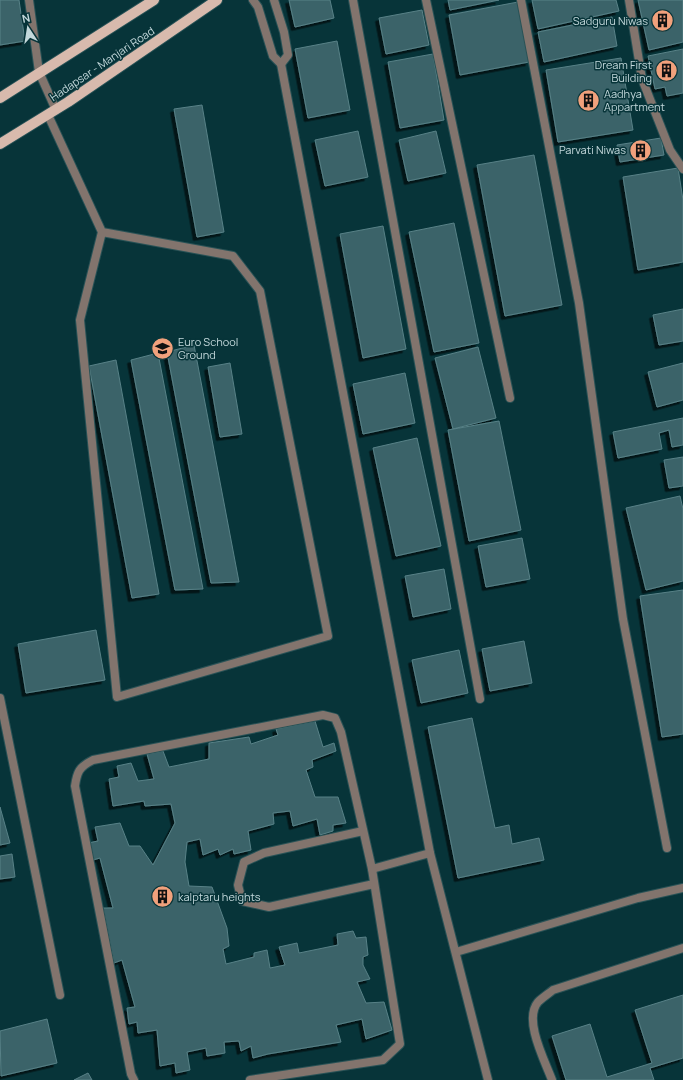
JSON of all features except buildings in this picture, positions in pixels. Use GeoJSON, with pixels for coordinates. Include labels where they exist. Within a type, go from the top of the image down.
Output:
{"type":"FeatureCollection","features":[{"type":"Feature","properties":{"kind":"main road"},"geometry":{"type":"LineString","coordinates":[[0,98],[142,4],[154,0]]}},
{"type":"Feature","properties":{"kind":"main road","name":"Hadapsar - Manjari Road"},"geometry":{"type":"LineString","coordinates":[[0,144],[52,112],[216,0]]}},
{"type":"Feature","properties":{"kind":"street"},"geometry":{"type":"LineString","coordinates":[[29,0],[39,72],[52,112],[102,232],[80,320],[117,698],[328,636],[260,291],[233,256],[102,232]]}},
{"type":"Feature","properties":{"kind":"street"},"geometry":{"type":"LineString","coordinates":[[253,0],[258,7],[273,56],[281,64],[430,853],[488,1080]]}},
{"type":"Feature","properties":{"kind":"street"},"geometry":{"type":"LineString","coordinates":[[274,0],[284,32],[288,54],[281,64]]}},
{"type":"Feature","properties":{"kind":"street"},"geometry":{"type":"LineString","coordinates":[[353,0],[480,699]]}},
{"type":"Feature","properties":{"kind":"street"},"geometry":{"type":"LineString","coordinates":[[426,0],[510,398]]}},
{"type":"Feature","properties":{"kind":"street"},"geometry":{"type":"LineString","coordinates":[[521,0],[579,304],[623,619],[667,848]]}},
{"type":"Feature","properties":{"kind":"street"},"geometry":{"type":"LineString","coordinates":[[629,0],[642,79],[670,150],[683,169]]}},
{"type":"Feature","properties":{"kind":"street"},"geometry":{"type":"LineString","coordinates":[[0,698],[60,995]]}},
{"type":"Feature","properties":{"kind":"street"},"geometry":{"type":"LineString","coordinates":[[134,1080],[131,1074],[75,786],[76,773],[82,766],[93,760],[323,715],[335,718],[341,732],[372,869],[400,1044],[383,1060],[250,1080]]}},
{"type":"Feature","properties":{"kind":"street"},"geometry":{"type":"LineString","coordinates":[[363,831],[264,853],[244,862],[238,885],[242,901],[269,907],[374,884]]}},
{"type":"Feature","properties":{"kind":"street"},"geometry":{"type":"LineString","coordinates":[[372,869],[430,853]]}},
{"type":"Feature","properties":{"kind":"street"},"geometry":{"type":"LineString","coordinates":[[456,952],[638,898],[683,888]]}},
{"type":"Feature","properties":{"kind":"street"},"geometry":{"type":"LineString","coordinates":[[552,1080],[534,1030],[532,1016],[538,1003],[553,990],[683,948]]}},
{"type":"Feature","properties":{"kind":"place","name":"Sadguru Niwas"},"geometry":{"type":"Point","coordinates":[663,21]}},
{"type":"Feature","properties":{"kind":"place","name":"Dream First Building"},"geometry":{"type":"Point","coordinates":[667,71]}},
{"type":"Feature","properties":{"kind":"place","name":"Aadhya Appartment"},"geometry":{"type":"Point","coordinates":[589,100]}},
{"type":"Feature","properties":{"kind":"place","name":"Parvati Niwas"},"geometry":{"type":"Point","coordinates":[641,150]}},
{"type":"Feature","properties":{"kind":"place","name":"Euro School Ground"},"geometry":{"type":"Point","coordinates":[162,348]}},
{"type":"Feature","properties":{"kind":"place","name":"kalptaru heights"},"geometry":{"type":"Point","coordinates":[163,897]}}]}
